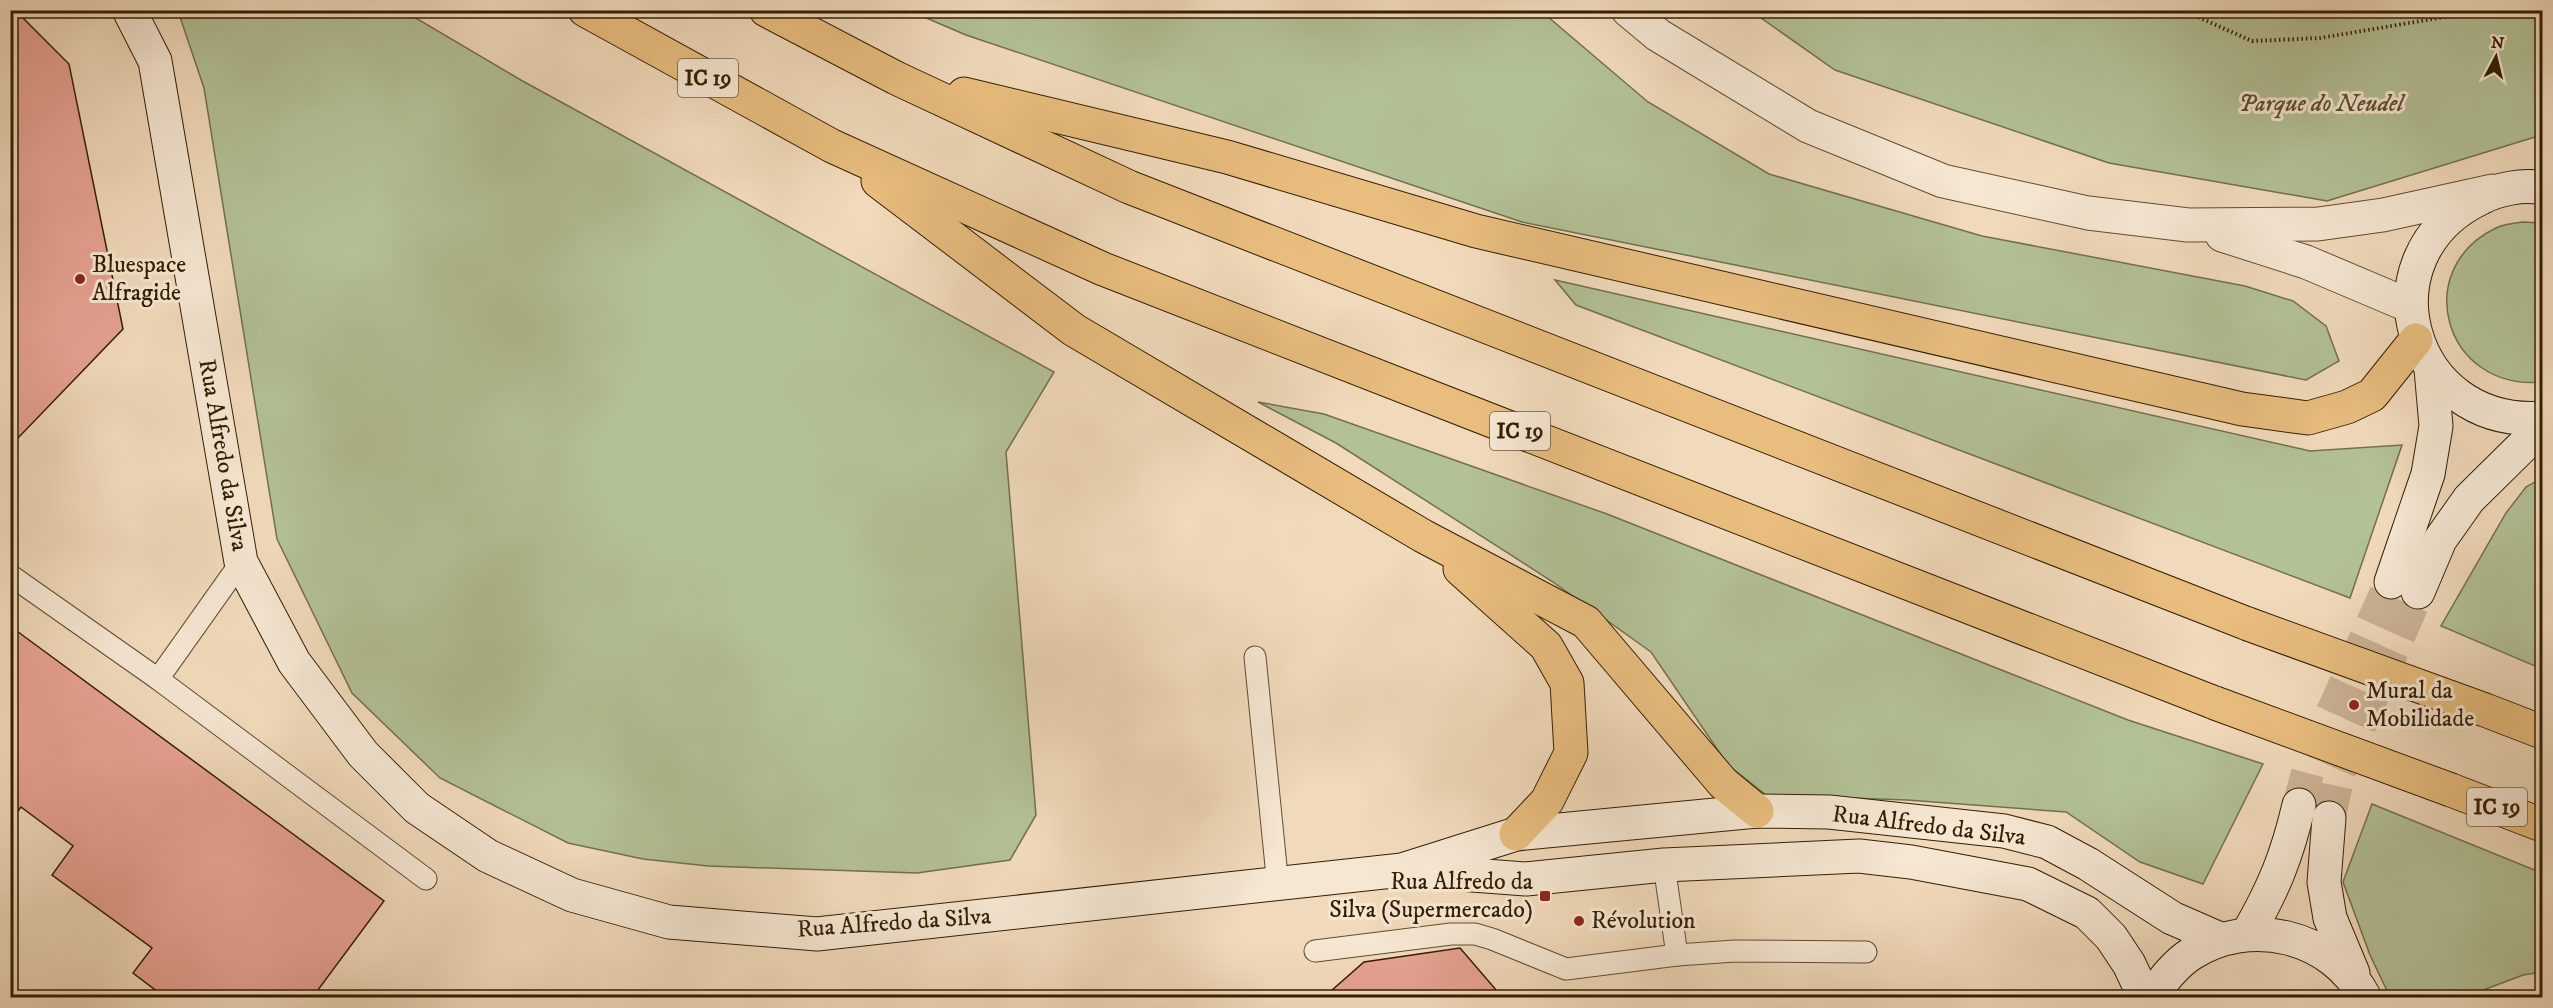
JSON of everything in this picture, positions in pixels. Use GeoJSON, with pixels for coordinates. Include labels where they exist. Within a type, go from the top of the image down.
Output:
{"type":"FeatureCollection","features":[{"type":"Feature","properties":{"kind":"highway","name":"IC 19"},"geometry":{"type":"LineString","coordinates":[[585,10],[832,146],[1103,269],[2215,703],[2542,825]]}},
{"type":"Feature","properties":{"kind":"highway"},"geometry":{"type":"LineString","coordinates":[[766,10],[896,78],[1129,187],[2248,624],[2542,732]]}},
{"type":"Feature","properties":{"kind":"highway"},"geometry":{"type":"LineString","coordinates":[[896,78],[1227,157],[1476,231],[2242,409],[2308,418],[2347,407],[2372,395],[2416,340]]}},
{"type":"Feature","properties":{"kind":"highway"},"geometry":{"type":"LineString","coordinates":[[832,146],[1074,330],[1423,536],[1586,622],[1723,783],[1757,810]]}},
{"type":"Feature","properties":{"kind":"highway"},"geometry":{"type":"LineString","coordinates":[[1423,536],[1546,646],[1567,683],[1571,753],[1547,801],[1516,834]]}},
{"type":"Feature","properties":{"kind":"street","name":"Rua Alfredo da Silva"},"geometry":{"type":"LineString","coordinates":[[129,10],[155,61],[241,562],[294,662],[363,754],[417,808],[488,856],[572,895],[669,922],[817,934],[1278,886],[1402,870],[1516,834],[1757,810],[1829,812],[2004,831],[2047,842],[2088,864],[2172,918],[2234,936]]}},
{"type":"Feature","properties":{"kind":"street"},"geometry":{"type":"LineString","coordinates":[[1628,10],[1658,35],[1808,126],[1943,181],[2088,213],[2188,225],[2318,224],[2383,215],[2494,191],[2534,186],[2542,188]]}},
{"type":"Feature","properties":{"kind":"street"},"geometry":{"type":"LineString","coordinates":[[2494,191],[2459,208],[2432,236],[2415,271],[2410,306],[2416,340],[2431,369],[2452,393],[2484,411],[2518,420],[2542,418]]}},
{"type":"Feature","properties":{"kind":"street"},"geometry":{"type":"LineString","coordinates":[[2188,225],[2306,262],[2410,306]]}},
{"type":"Feature","properties":{"kind":"street"},"geometry":{"type":"LineString","coordinates":[[2431,369],[2436,426],[2405,587],[2469,499],[2542,427]]}},
{"type":"Feature","properties":{"kind":"street"},"geometry":{"type":"LineString","coordinates":[[2234,936],[2274,889],[2289,848],[2299,805]]}},
{"type":"Feature","properties":{"kind":"street","name":"Rua Alfredo da Silva"},"geometry":{"type":"LineString","coordinates":[[1757,810],[1795,833],[1859,856]]}},
{"type":"Feature","properties":{"kind":"street"},"geometry":{"type":"LineString","coordinates":[[2329,818],[2324,882],[2330,918],[2361,990]]}},
{"type":"Feature","properties":{"kind":"street","name":"Rua Alfredo da Silva"},"geometry":{"type":"LineString","coordinates":[[1402,870],[1526,879],[1664,865],[1859,856],[1966,871],[2028,884],[2087,913],[2111,937],[2129,964],[2145,998]]}},
{"type":"Feature","properties":{"kind":"street"},"geometry":{"type":"LineString","coordinates":[[2151,998],[2166,975],[2190,954],[2234,936],[2290,937],[2327,954],[2361,990]]}},
{"type":"Feature","properties":{"kind":"lane"},"geometry":{"type":"LineString","coordinates":[[158,680],[241,562]]}},
{"type":"Feature","properties":{"kind":"lane"},"geometry":{"type":"LineString","coordinates":[[10,575],[158,680],[426,879]]}},
{"type":"Feature","properties":{"kind":"lane"},"geometry":{"type":"LineString","coordinates":[[1255,657],[1278,886]]}},
{"type":"Feature","properties":{"kind":"lane"},"geometry":{"type":"LineString","coordinates":[[1664,865],[1677,955]]}},
{"type":"Feature","properties":{"kind":"lane"},"geometry":{"type":"LineString","coordinates":[[1315,951],[1451,934],[1474,934],[1566,969],[1677,955],[1735,951],[1866,952]]}},
{"type":"Feature","properties":{"kind":"path"},"geometry":{"type":"LineString","coordinates":[[2182,10],[2252,41],[2320,38],[2486,10]]}},
{"type":"Feature","properties":{"kind":"green space"},"geometry":{"type":"Polygon","coordinates":[[[178,11],[404,11],[519,79],[1054,372],[1006,452],[1036,815],[1010,860],[917,873],[708,866],[643,859],[568,843],[440,778],[352,693],[277,539],[204,88],[178,11]]]}},
{"type":"Feature","properties":{"kind":"green space"},"geometry":{"type":"Polygon","coordinates":[[[910,11],[1541,11],[1648,102],[1769,174],[1982,236],[2245,286],[2293,301],[2326,326],[2339,361],[2306,380],[1522,222],[966,35],[910,11]]]}},
{"type":"Feature","properties":{"kind":"green space","name":"Parque do Neudel"},"geometry":{"type":"Polygon","coordinates":[[[1751,11],[2542,11],[2542,139],[2535,137],[2327,201],[2109,163],[1835,70],[1751,11]]]}},
{"type":"Feature","properties":{"kind":"green space"},"geometry":{"type":"Polygon","coordinates":[[[2523,222],[2542,223],[2542,382],[2508,380],[2481,368],[2462,348],[2450,324],[2447,297],[2453,271],[2469,247],[2496,228],[2523,222]]]}},
{"type":"Feature","properties":{"kind":"green space"},"geometry":{"type":"Polygon","coordinates":[[[1555,280],[2310,451],[2402,445],[2350,598],[1576,305],[1555,280]]]}},
{"type":"Feature","properties":{"kind":"green space"},"geometry":{"type":"Polygon","coordinates":[[[1258,402],[1324,414],[1607,514],[2128,720],[2263,764],[2203,884],[2140,862],[2066,812],[1907,800],[1766,795],[1728,765],[1651,652],[1553,582],[1336,443],[1258,402]]]}},
{"type":"Feature","properties":{"kind":"green space"},"geometry":{"type":"Polygon","coordinates":[[[2542,478],[2542,669],[2441,626],[2506,513],[2526,487],[2542,478]]]}},
{"type":"Feature","properties":{"kind":"green space"},"geometry":{"type":"Polygon","coordinates":[[[2372,804],[2542,873],[2542,972],[2523,975],[2465,997],[2390,997],[2370,955],[2343,882],[2372,804]]]}},
{"type":"Feature","properties":{"kind":"building"},"geometry":{"type":"Polygon","coordinates":[[[10,10],[15,10],[69,64],[123,329],[17,439],[10,433],[10,10]]]}},
{"type":"Feature","properties":{"kind":"building"},"geometry":{"type":"Polygon","coordinates":[[[10,626],[384,901],[312,998],[166,998],[133,973],[152,948],[52,875],[73,846],[21,807],[10,822],[10,626]]]}},
{"type":"Feature","properties":{"kind":"building"},"geometry":{"type":"Polygon","coordinates":[[[1460,948],[1503,998],[1323,998],[1364,962],[1460,948]]]}},
{"type":"Feature","properties":{"kind":"tunnel"},"geometry":{"type":"LineString","coordinates":[[2299,805],[2311,760],[2391,582]]}},
{"type":"Feature","properties":{"kind":"tunnel"},"geometry":{"type":"LineString","coordinates":[[2329,818],[2339,772],[2418,592]]}},
{"type":"Feature","properties":{"kind":"place","name":"Bluespace Alfragide"},"geometry":{"type":"Point","coordinates":[80,279]}},
{"type":"Feature","properties":{"kind":"place","name":"Mural da Mobilidade"},"geometry":{"type":"Point","coordinates":[2354,705]}},
{"type":"Feature","properties":{"kind":"place","name":"Rua Alfredo da Silva (Supermercado)"},"geometry":{"type":"Point","coordinates":[1545,896]}},
{"type":"Feature","properties":{"kind":"place","name":"Révolution"},"geometry":{"type":"Point","coordinates":[1579,921]}}]}
